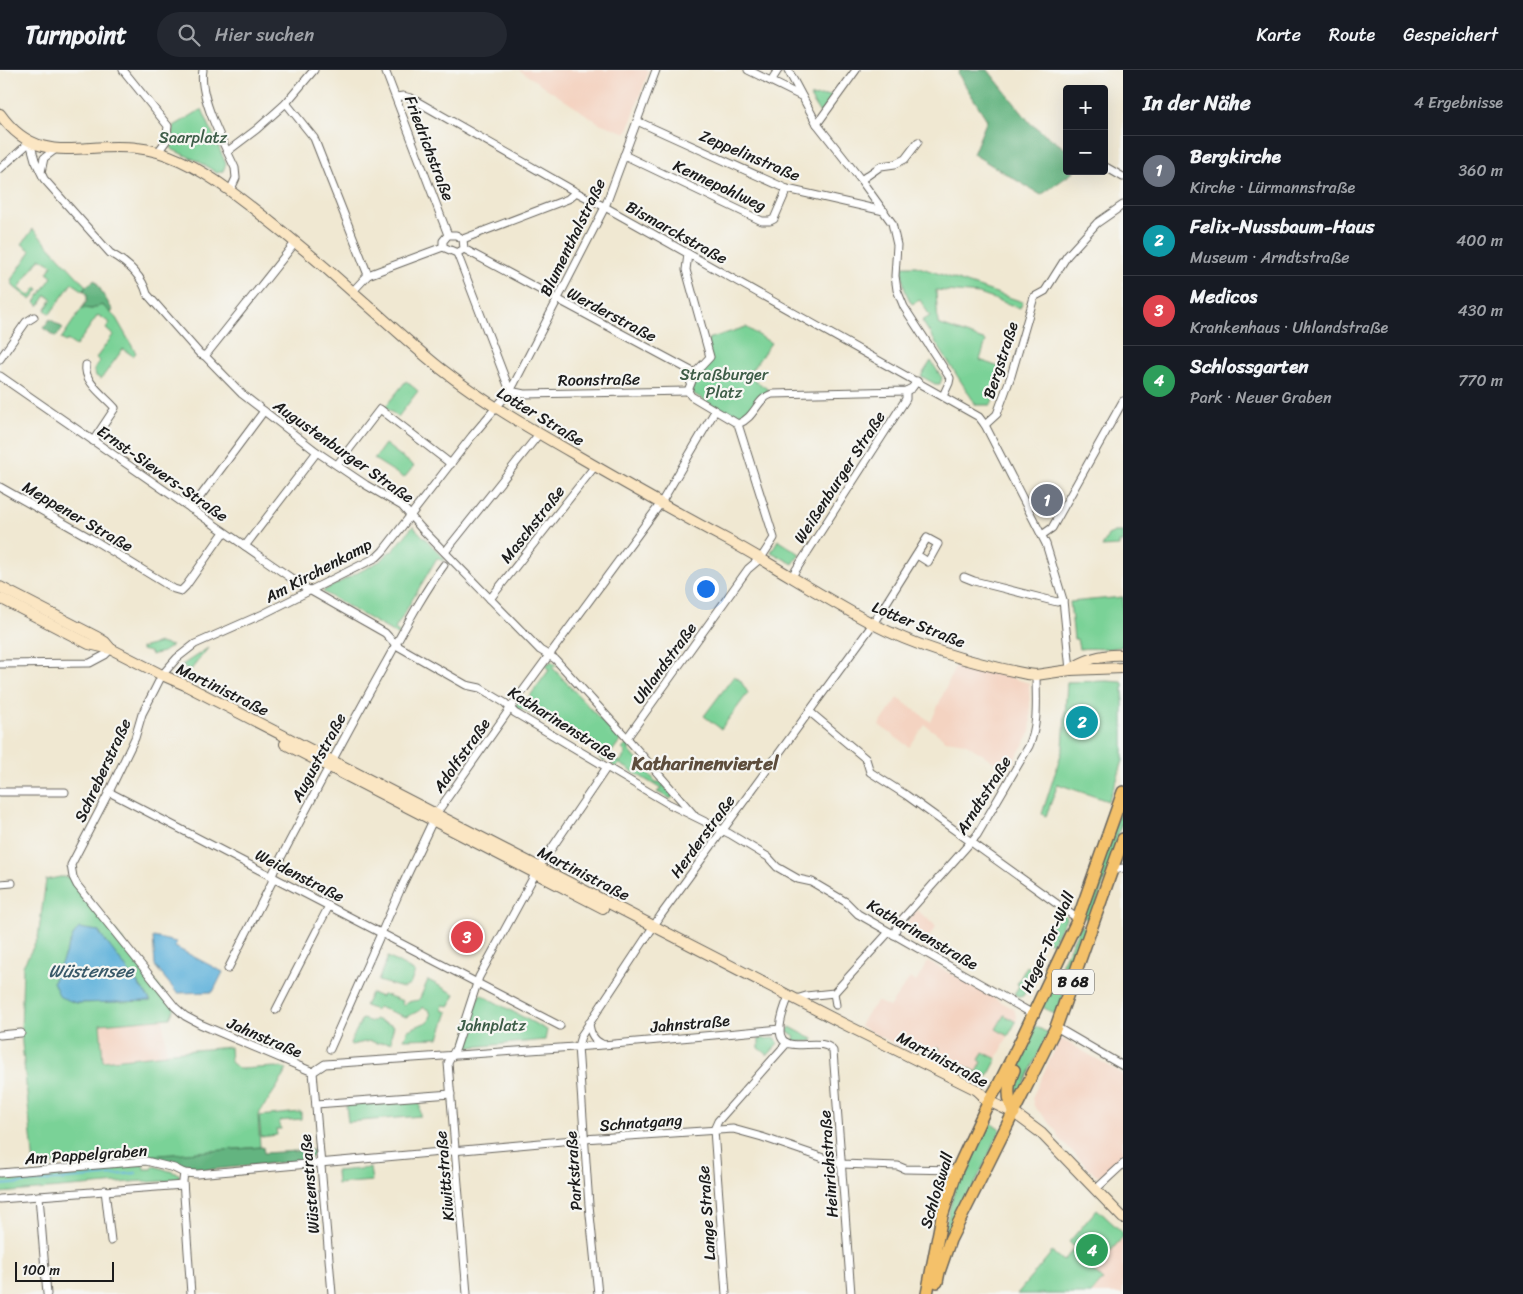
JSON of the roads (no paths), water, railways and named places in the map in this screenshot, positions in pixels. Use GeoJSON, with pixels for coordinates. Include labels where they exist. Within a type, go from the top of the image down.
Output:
{"type":"FeatureCollection","features":[{"type":"Feature","properties":{"kind":"main road","name":"Heger-Tor-Wall"},"geometry":{"type":"LineString","coordinates":[[989,1101],[1078,919],[1123,792]]}},
{"type":"Feature","properties":{"kind":"main road","name":"Heger-Tor-Wall"},"geometry":{"type":"LineString","coordinates":[[1014,1113],[1056,1028],[1123,839]]}},
{"type":"Feature","properties":{"kind":"main road"},"geometry":{"type":"LineString","coordinates":[[1014,1113],[1008,1094],[1008,1084],[1027,1042],[1031,1018]]}},
{"type":"Feature","properties":{"kind":"main road","name":"Schloßwall"},"geometry":{"type":"LineString","coordinates":[[927,1294],[942,1216],[957,1170],[989,1101]]}},
{"type":"Feature","properties":{"kind":"main road","name":"Schloßwall"},"geometry":{"type":"LineString","coordinates":[[935,1294],[939,1272],[948,1246],[1014,1113]]}},
{"type":"Feature","properties":{"kind":"street"},"geometry":{"type":"LineString","coordinates":[[123,70],[168,126],[166,141],[158,152]]}},
{"type":"Feature","properties":{"kind":"street"},"geometry":{"type":"LineString","coordinates":[[203,70],[206,99],[235,168],[236,178],[230,191]]}},
{"type":"Feature","properties":{"kind":"street"},"geometry":{"type":"LineString","coordinates":[[228,151],[258,129],[286,103],[314,70]]}},
{"type":"Feature","properties":{"kind":"street","name":"Friedrichstraße"},"geometry":{"type":"LineString","coordinates":[[385,70],[448,235]]}},
{"type":"Feature","properties":{"kind":"street","name":"Blumenthalstraße"},"geometry":{"type":"LineString","coordinates":[[495,407],[510,391],[605,207],[656,70]]}},
{"type":"Feature","properties":{"kind":"street"},"geometry":{"type":"LineString","coordinates":[[748,70],[802,96]]}},
{"type":"Feature","properties":{"kind":"street"},"geometry":{"type":"LineString","coordinates":[[771,81],[778,70]]}},
{"type":"Feature","properties":{"kind":"street"},"geometry":{"type":"LineString","coordinates":[[788,70],[817,124],[892,222],[897,244],[895,276],[897,290],[904,307],[950,378],[943,396]]}},
{"type":"Feature","properties":{"kind":"street"},"geometry":{"type":"LineString","coordinates":[[817,124],[856,70]]}},
{"type":"Feature","properties":{"kind":"street","name":"Bismarckstraße"},"geometry":{"type":"LineString","coordinates":[[396,96],[411,98],[576,192],[971,411],[985,425]]}},
{"type":"Feature","properties":{"kind":"street"},"geometry":{"type":"LineString","coordinates":[[286,103],[314,138],[368,275]]}},
{"type":"Feature","properties":{"kind":"street"},"geometry":{"type":"LineString","coordinates":[[0,114],[7,124],[30,142],[0,169]]}},
{"type":"Feature","properties":{"kind":"street","name":"Zeppelinstraße"},"geometry":{"type":"LineString","coordinates":[[637,121],[787,188],[884,211]]}},
{"type":"Feature","properties":{"kind":"street","name":"Lotter Straße"},"geometry":{"type":"LineString","coordinates":[[30,142],[56,149],[126,147],[158,152],[191,167],[230,191],[295,243],[426,356],[495,407],[539,434],[761,558],[874,624],[893,633],[970,660],[1011,671],[1036,675],[1070,670],[1123,668]]}},
{"type":"Feature","properties":{"kind":"street","name":"Augustenburger Straße"},"geometry":{"type":"LineString","coordinates":[[30,142],[41,173],[110,253],[124,261],[140,279],[144,284],[147,294],[202,355],[242,394],[317,452],[402,506],[421,528],[540,650],[554,659],[627,738],[695,817]]}},
{"type":"Feature","properties":{"kind":"street"},"geometry":{"type":"LineString","coordinates":[[861,180],[881,166],[895,164],[905,158],[918,142]]}},
{"type":"Feature","properties":{"kind":"street"},"geometry":{"type":"LineString","coordinates":[[41,173],[44,158],[56,149]]}},
{"type":"Feature","properties":{"kind":"street","name":"Kennepohlweg"},"geometry":{"type":"LineString","coordinates":[[624,155],[762,221],[774,219],[787,188]]}},
{"type":"Feature","properties":{"kind":"street"},"geometry":{"type":"LineString","coordinates":[[1108,168],[1123,177]]}},
{"type":"Feature","properties":{"kind":"street"},"geometry":{"type":"LineString","coordinates":[[463,239],[568,199],[576,192]]}},
{"type":"Feature","properties":{"kind":"street","name":"Bergstraße"},"geometry":{"type":"LineString","coordinates":[[985,425],[996,414],[1011,376],[1034,297],[1045,292],[1067,256],[1096,223],[1123,205]]}},
{"type":"Feature","properties":{"kind":"street"},"geometry":{"type":"LineString","coordinates":[[353,292],[368,275],[443,247],[443,241],[448,235],[456,235],[463,239]]}},
{"type":"Feature","properties":{"kind":"street"},"geometry":{"type":"LineString","coordinates":[[463,239],[460,251],[510,391]]}},
{"type":"Feature","properties":{"kind":"street"},"geometry":{"type":"LineString","coordinates":[[202,355],[220,339],[295,243]]}},
{"type":"Feature","properties":{"kind":"street","name":"Werderstraße"},"geometry":{"type":"LineString","coordinates":[[443,247],[460,251],[695,373]]}},
{"type":"Feature","properties":{"kind":"street"},"geometry":{"type":"LineString","coordinates":[[688,254],[686,270],[710,357],[695,373],[688,391],[691,396],[738,424],[748,420],[767,395],[906,392],[917,381]]}},
{"type":"Feature","properties":{"kind":"street"},"geometry":{"type":"LineString","coordinates":[[0,359],[26,322],[34,317]]}},
{"type":"Feature","properties":{"kind":"street"},"geometry":{"type":"LineString","coordinates":[[86,364],[85,370],[93,385],[115,408],[93,441]]}},
{"type":"Feature","properties":{"kind":"street","name":"Ernst-Sievers-Straße"},"geometry":{"type":"LineString","coordinates":[[0,376],[312,591]]}},
{"type":"Feature","properties":{"kind":"street","name":"Roonstraße"},"geometry":{"type":"LineString","coordinates":[[510,391],[524,394],[688,391]]}},
{"type":"Feature","properties":{"kind":"street","name":"Weißenburger Straße"},"geometry":{"type":"LineString","coordinates":[[792,576],[906,399],[906,392]]}},
{"type":"Feature","properties":{"kind":"street"},"geometry":{"type":"LineString","coordinates":[[1042,535],[1052,528],[1123,401]]}},
{"type":"Feature","properties":{"kind":"street","name":"Am Kirchenkamp"},"geometry":{"type":"LineString","coordinates":[[162,675],[182,653],[195,644],[312,591],[377,557],[495,407]]}},
{"type":"Feature","properties":{"kind":"street"},"geometry":{"type":"LineString","coordinates":[[337,465],[380,409],[451,464]]}},
{"type":"Feature","properties":{"kind":"street"},"geometry":{"type":"LineString","coordinates":[[191,509],[264,411]]}},
{"type":"Feature","properties":{"kind":"street","name":"Adolfstraße"},"geometry":{"type":"LineString","coordinates":[[330,1049],[434,817],[549,655],[661,503],[715,411]]}},
{"type":"Feature","properties":{"kind":"street","name":"Uhlandstraße"},"geometry":{"type":"LineString","coordinates":[[627,738],[748,568],[761,558],[774,538],[738,424]]}},
{"type":"Feature","properties":{"kind":"street"},"geometry":{"type":"LineString","coordinates":[[985,425],[1042,535],[1057,576],[1063,600],[1070,670]]}},
{"type":"Feature","properties":{"kind":"street"},"geometry":{"type":"LineString","coordinates":[[445,552],[539,434]]}},
{"type":"Feature","properties":{"kind":"street"},"geometry":{"type":"LineString","coordinates":[[245,546],[317,452]]}},
{"type":"Feature","properties":{"kind":"street","name":"Maschstraße"},"geometry":{"type":"LineString","coordinates":[[490,599],[595,466]]}},
{"type":"Feature","properties":{"kind":"street","name":"Meppener Straße"},"geometry":{"type":"LineString","coordinates":[[0,487],[174,589],[181,591],[224,532]]}},
{"type":"Feature","properties":{"kind":"street","name":"Herderstraße"},"geometry":{"type":"LineString","coordinates":[[578,1046],[581,1036],[589,1023],[662,915],[874,624],[917,555]]}},
{"type":"Feature","properties":{"kind":"street","name":"Auguststraße"},"geometry":{"type":"LineString","coordinates":[[228,968],[272,882],[272,876],[330,763],[434,578],[444,564]]}},
{"type":"Feature","properties":{"kind":"street"},"geometry":{"type":"LineString","coordinates":[[964,578],[1057,602],[1063,600]]}},
{"type":"Feature","properties":{"kind":"street"},"geometry":{"type":"LineString","coordinates":[[0,587],[97,637],[105,642],[110,649]]}},
{"type":"Feature","properties":{"kind":"street","name":"Katharinenstraße"},"geometry":{"type":"LineString","coordinates":[[312,591],[386,633],[396,645],[466,686],[480,688],[505,703],[515,712],[669,804],[768,856],[777,867],[798,879],[812,882],[846,902],[858,914],[891,934],[932,955],[1031,1018]]}},
{"type":"Feature","properties":{"kind":"street"},"geometry":{"type":"LineString","coordinates":[[0,598],[89,644],[110,649]]}},
{"type":"Feature","properties":{"kind":"street"},"geometry":{"type":"LineString","coordinates":[[0,664],[90,663],[105,656],[110,649]]}},
{"type":"Feature","properties":{"kind":"street","name":"Martinistraße"},"geometry":{"type":"LineString","coordinates":[[110,649],[162,675],[179,688],[330,763],[653,929],[795,998],[974,1096],[1014,1113],[1041,1133],[1123,1218]]}},
{"type":"Feature","properties":{"kind":"street","name":"Lotter Straße"},"geometry":{"type":"LineString","coordinates":[[1070,670],[1080,662],[1094,657],[1123,655]]}},
{"type":"Feature","properties":{"kind":"street","name":"Schreberstraße"},"geometry":{"type":"LineString","coordinates":[[73,877],[71,865],[110,792],[135,738],[142,714],[162,675]]}},
{"type":"Feature","properties":{"kind":"street","name":"Arndtstraße"},"geometry":{"type":"LineString","coordinates":[[834,993],[891,934],[977,835],[1034,735],[1036,675]]}},
{"type":"Feature","properties":{"kind":"street"},"geometry":{"type":"LineString","coordinates":[[810,712],[866,759],[870,772],[1078,919]]}},
{"type":"Feature","properties":{"kind":"street"},"geometry":{"type":"LineString","coordinates":[[451,1056],[456,1048],[477,983],[537,870],[607,767]]}},
{"type":"Feature","properties":{"kind":"street"},"geometry":{"type":"LineString","coordinates":[[0,792],[65,792]]}},
{"type":"Feature","properties":{"kind":"street","name":"Weidenstraße"},"geometry":{"type":"LineString","coordinates":[[110,792],[477,983]]}},
{"type":"Feature","properties":{"kind":"street"},"geometry":{"type":"LineString","coordinates":[[669,804],[675,800],[676,795]]}},
{"type":"Feature","properties":{"kind":"street"},"geometry":{"type":"LineString","coordinates":[[1111,874],[1114,870],[1123,868]]}},
{"type":"Feature","properties":{"kind":"street","name":"Jahnstraße"},"geometry":{"type":"LineString","coordinates":[[73,877],[77,885],[175,1008],[185,1016],[313,1072],[325,1064],[603,1045],[780,1028]]}},
{"type":"Feature","properties":{"kind":"street"},"geometry":{"type":"LineString","coordinates":[[0,884],[12,883]]}},
{"type":"Feature","properties":{"kind":"street"},"geometry":{"type":"LineString","coordinates":[[276,1010],[329,906]]}},
{"type":"Feature","properties":{"kind":"street"},"geometry":{"type":"LineString","coordinates":[[477,983],[560,1026]]}},
{"type":"Feature","properties":{"kind":"street"},"geometry":{"type":"LineString","coordinates":[[714,1130],[718,1121],[787,1043],[780,1028],[795,998],[834,993],[836,1005]]}},
{"type":"Feature","properties":{"kind":"street"},"geometry":{"type":"LineString","coordinates":[[589,1023],[593,1038],[603,1045]]}},
{"type":"Feature","properties":{"kind":"street"},"geometry":{"type":"LineString","coordinates":[[1056,1028],[1123,1066]]}},
{"type":"Feature","properties":{"kind":"street"},"geometry":{"type":"LineString","coordinates":[[0,1035],[21,1034]]}},
{"type":"Feature","properties":{"kind":"street","name":"Heinrichstraße"},"geometry":{"type":"LineString","coordinates":[[787,1043],[796,1046],[828,1045],[833,1051],[851,1294]]}},
{"type":"Feature","properties":{"kind":"street","name":"Parkstraße"},"geometry":{"type":"LineString","coordinates":[[578,1046],[598,1294]]}},
{"type":"Feature","properties":{"kind":"street","name":"Kiwittstraße"},"geometry":{"type":"LineString","coordinates":[[451,1056],[448,1063],[450,1094],[467,1294]]}},
{"type":"Feature","properties":{"kind":"street","name":"Wüstenstraße"},"geometry":{"type":"LineString","coordinates":[[313,1072],[332,1294]]}},
{"type":"Feature","properties":{"kind":"street"},"geometry":{"type":"LineString","coordinates":[[316,1104],[450,1094]]}},
{"type":"Feature","properties":{"kind":"street","name":"Schnatgang"},"geometry":{"type":"LineString","coordinates":[[321,1163],[584,1139],[733,1129],[841,1164],[898,1166],[905,1169],[957,1170]]}},
{"type":"Feature","properties":{"kind":"street","name":"Lange Straße"},"geometry":{"type":"LineString","coordinates":[[714,1130],[726,1294]]}},
{"type":"Feature","properties":{"kind":"street","name":"Am Pappelgraben"},"geometry":{"type":"LineString","coordinates":[[0,1173],[146,1161],[174,1168],[184,1174],[321,1163]]}},
{"type":"Feature","properties":{"kind":"street"},"geometry":{"type":"LineString","coordinates":[[1096,1190],[1123,1164]]}},
{"type":"Feature","properties":{"kind":"street"},"geometry":{"type":"LineString","coordinates":[[184,1174],[183,1184],[191,1294]]}},
{"type":"Feature","properties":{"kind":"street"},"geometry":{"type":"LineString","coordinates":[[0,1199],[183,1184]]}},
{"type":"Feature","properties":{"kind":"street"},"geometry":{"type":"LineString","coordinates":[[105,1190],[110,1241]]}},
{"type":"Feature","properties":{"kind":"street"},"geometry":{"type":"LineString","coordinates":[[39,1196],[47,1294]]}},
{"type":"Feature","properties":{"kind":"water","name":"Wüstensee"},"geometry":{"type":"Polygon","coordinates":[[[79,928],[98,931],[151,1001],[76,1003],[60,997],[53,982],[73,936],[79,928]]]}},
{"type":"Feature","properties":{"kind":"water"},"geometry":{"type":"Polygon","coordinates":[[[153,937],[176,942],[175,947],[223,972],[213,992],[177,993],[155,966],[153,937]]]}},
{"type":"Feature","properties":{"kind":"waterway"},"geometry":{"type":"LineString","coordinates":[[0,1185],[136,1173]]}},
{"type":"Feature","properties":{"kind":"waterway"},"geometry":{"type":"LineString","coordinates":[[41,1175],[41,1179],[44,1181]]}},
{"type":"Feature","properties":{"kind":"place","name":"Bergkirche"},"geometry":{"type":"Point","coordinates":[1047,500]}},
{"type":"Feature","properties":{"kind":"place","name":"Felix-Nussbaum-Haus"},"geometry":{"type":"Point","coordinates":[1082,722]}},
{"type":"Feature","properties":{"kind":"place","name":"Medicos"},"geometry":{"type":"Point","coordinates":[467,937]}},
{"type":"Feature","properties":{"kind":"place","name":"Schlossgarten"},"geometry":{"type":"Point","coordinates":[1092,1250]}},
{"type":"Feature","properties":{"kind":"district","name":"Katharinenviertel"},"geometry":{"type":"Point","coordinates":[705,763]}},
{"type":"Feature","properties":{"kind":"park label","name":"Saarplatz"},"geometry":{"type":"Point","coordinates":[193,137]}},
{"type":"Feature","properties":{"kind":"park label","name":"Straßburger Platz"},"geometry":{"type":"Point","coordinates":[724,383]}},
{"type":"Feature","properties":{"kind":"park label","name":"Jahnplatz"},"geometry":{"type":"Point","coordinates":[492,1025]}}]}
